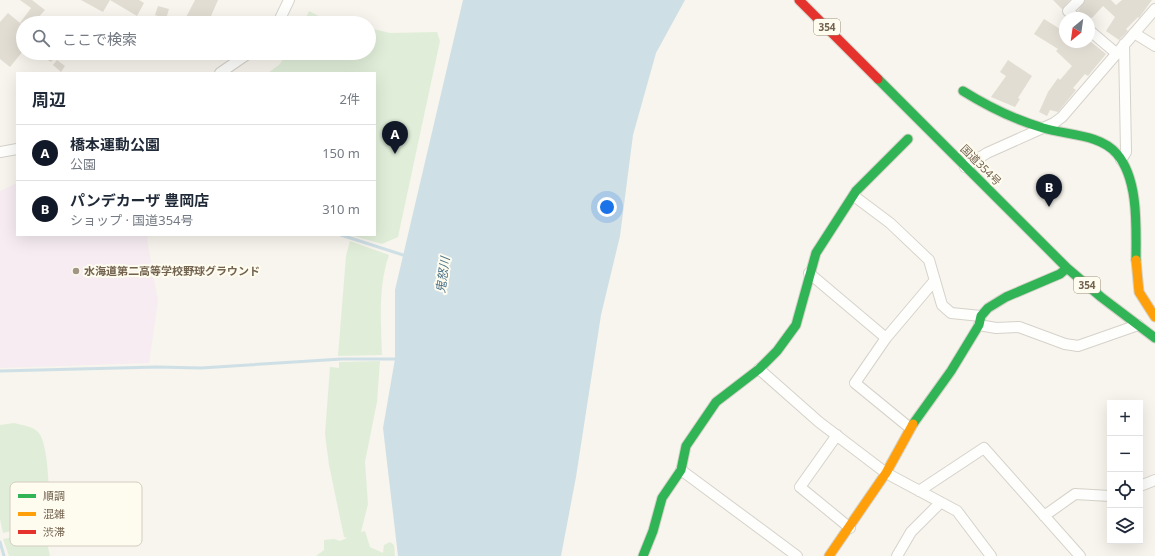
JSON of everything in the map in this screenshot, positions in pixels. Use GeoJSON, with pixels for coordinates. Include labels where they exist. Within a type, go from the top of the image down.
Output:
{"type":"FeatureCollection","features":[{"type":"Feature","properties":{"kind":"main road","name":"国道354号"},"geometry":{"type":"LineString","coordinates":[[799,0],[1067,268],[1138,325],[1154,335]]}},
{"type":"Feature","properties":{"kind":"main road"},"geometry":{"type":"LineString","coordinates":[[963,91],[980,102],[1043,128],[1100,141],[1117,153],[1128,172],[1136,211],[1136,274],[1138,292],[1155,317]]}},
{"type":"Feature","properties":{"kind":"main road"},"geometry":{"type":"LineString","coordinates":[[643,556],[653,531],[662,498],[680,470],[686,446],[716,402],[759,369],[776,352],[796,325],[803,305],[809,273],[816,253],[854,196],[908,138]]}},
{"type":"Feature","properties":{"kind":"main road"},"geometry":{"type":"LineString","coordinates":[[829,556],[850,528],[886,473],[910,428],[951,371],[988,308],[1006,297],[1060,274],[1067,268]]}},
{"type":"Feature","properties":{"kind":"street"},"geometry":{"type":"LineString","coordinates":[[281,16],[289,0]]}},
{"type":"Feature","properties":{"kind":"street"},"geometry":{"type":"LineString","coordinates":[[1069,12],[1068,11],[1079,0]]}},
{"type":"Feature","properties":{"kind":"street"},"geometry":{"type":"LineString","coordinates":[[965,167],[987,153],[1054,124],[1062,117],[1155,9]]}},
{"type":"Feature","properties":{"kind":"street"},"geometry":{"type":"LineString","coordinates":[[1134,33],[1155,46]]}},
{"type":"Feature","properties":{"kind":"street"},"geometry":{"type":"LineString","coordinates":[[1095,35],[1116,53]]}},
{"type":"Feature","properties":{"kind":"street"},"geometry":{"type":"LineString","coordinates":[[1121,160],[1126,152],[1124,44]]}},
{"type":"Feature","properties":{"kind":"street"},"geometry":{"type":"LineString","coordinates":[[221,72],[238,60]]}},
{"type":"Feature","properties":{"kind":"street"},"geometry":{"type":"LineString","coordinates":[[0,152],[16,149]]}},
{"type":"Feature","properties":{"kind":"street"},"geometry":{"type":"LineString","coordinates":[[854,196],[890,223],[929,260],[942,305],[951,313],[980,320],[996,328],[1019,327],[1066,344],[1078,346],[1138,325]]}},
{"type":"Feature","properties":{"kind":"street"},"geometry":{"type":"LineString","coordinates":[[809,273],[886,338]]}},
{"type":"Feature","properties":{"kind":"street"},"geometry":{"type":"LineString","coordinates":[[910,428],[855,383],[886,338],[935,280]]}},
{"type":"Feature","properties":{"kind":"street"},"geometry":{"type":"LineString","coordinates":[[759,369],[819,422],[886,473],[957,511],[991,556]]}},
{"type":"Feature","properties":{"kind":"street"},"geometry":{"type":"LineString","coordinates":[[837,435],[800,487],[850,528]]}},
{"type":"Feature","properties":{"kind":"street"},"geometry":{"type":"LineString","coordinates":[[918,491],[984,448],[1080,556]]}},
{"type":"Feature","properties":{"kind":"street"},"geometry":{"type":"LineString","coordinates":[[680,470],[797,556]]}},
{"type":"Feature","properties":{"kind":"street"},"geometry":{"type":"LineString","coordinates":[[1143,485],[1155,480]]}},
{"type":"Feature","properties":{"kind":"street"},"geometry":{"type":"LineString","coordinates":[[1044,516],[1075,494],[1107,496]]}},
{"type":"Feature","properties":{"kind":"street"},"geometry":{"type":"LineString","coordinates":[[897,556],[911,532],[940,503]]}},
{"type":"Feature","properties":{"kind":"shaded area","name":"水海道第二高等学校野球グラウンド"},"geometry":{"type":"Polygon","coordinates":[[[16,183],[16,236],[148,236],[147,240],[158,301],[149,363],[0,368],[0,191],[16,183]]]}},
{"type":"Feature","properties":{"kind":"green space"},"geometry":{"type":"Polygon","coordinates":[[[309,11],[319,16],[307,16],[309,11]]]}},
{"type":"Feature","properties":{"kind":"green space"},"geometry":{"type":"Polygon","coordinates":[[[376,30],[390,33],[437,32],[440,41],[398,237],[382,244],[354,236],[376,236],[376,72],[269,72],[279,65],[283,60],[376,60],[376,30]]]}},
{"type":"Feature","properties":{"kind":"green space"},"geometry":{"type":"Polygon","coordinates":[[[350,241],[389,255],[383,279],[382,292],[382,355],[338,356],[346,256],[350,241]]]}},
{"type":"Feature","properties":{"kind":"green space"},"geometry":{"type":"Polygon","coordinates":[[[380,361],[377,402],[365,462],[368,504],[361,532],[365,531],[370,547],[383,553],[384,545],[390,542],[394,545],[395,556],[316,556],[324,550],[324,540],[334,539],[340,541],[347,538],[344,537],[329,465],[325,434],[330,367],[339,368],[339,362],[380,361]]]}},
{"type":"Feature","properties":{"kind":"green space"},"geometry":{"type":"Polygon","coordinates":[[[14,423],[37,431],[41,437],[47,459],[49,482],[10,482],[10,531],[3,533],[0,519],[0,425],[14,423]]]}},
{"type":"Feature","properties":{"kind":"green space"},"geometry":{"type":"Polygon","coordinates":[[[10,538],[10,546],[48,546],[50,556],[9,556],[3,539],[10,538]]]}},
{"type":"Feature","properties":{"kind":"water","name":"鬼怒川"},"geometry":{"type":"Polygon","coordinates":[[[463,0],[685,0],[656,53],[633,135],[620,236],[601,315],[576,477],[561,556],[398,556],[383,428],[395,359],[395,290],[463,0]]]}},
{"type":"Feature","properties":{"kind":"building"},"geometry":{"type":"Polygon","coordinates":[[[20,0],[32,0],[45,10],[40,16],[25,16],[31,8],[20,0]]]}},
{"type":"Feature","properties":{"kind":"building"},"geometry":{"type":"Polygon","coordinates":[[[81,0],[110,0],[103,12],[81,0]]]}},
{"type":"Feature","properties":{"kind":"building"},"geometry":{"type":"Polygon","coordinates":[[[110,0],[139,0],[144,3],[137,16],[110,0]]]}},
{"type":"Feature","properties":{"kind":"building"},"geometry":{"type":"Polygon","coordinates":[[[195,0],[218,0],[211,16],[187,16],[195,0]]]}},
{"type":"Feature","properties":{"kind":"building"},"geometry":{"type":"Polygon","coordinates":[[[1053,0],[1070,0],[1062,9],[1053,0]]]}},
{"type":"Feature","properties":{"kind":"building"},"geometry":{"type":"Polygon","coordinates":[[[1085,0],[1111,0],[1116,5],[1122,0],[1152,0],[1139,18],[1138,17],[1126,29],[1128,31],[1119,40],[1106,31],[1115,17],[1103,6],[1095,15],[1095,12],[1078,11],[1085,0]]]}},
{"type":"Feature","properties":{"kind":"building"},"geometry":{"type":"Polygon","coordinates":[[[158,6],[169,9],[167,16],[155,15],[158,6]]]}},
{"type":"Feature","properties":{"kind":"building"},"geometry":{"type":"Polygon","coordinates":[[[8,13],[16,20],[16,60],[10,67],[0,59],[0,22],[8,13]]]}},
{"type":"Feature","properties":{"kind":"building"},"geometry":{"type":"Polygon","coordinates":[[[1044,19],[1059,28],[1059,48],[1095,48],[1095,45],[1106,54],[1088,76],[1085,74],[1073,88],[1076,90],[1058,112],[1050,110],[1047,116],[1039,112],[1048,92],[1058,78],[1060,80],[1072,66],[1056,51],[1058,49],[1034,34],[1044,19]]]}},
{"type":"Feature","properties":{"kind":"building"},"geometry":{"type":"Polygon","coordinates":[[[57,60],[65,66],[61,72],[53,65],[57,60]]]}},
{"type":"Feature","properties":{"kind":"building"},"geometry":{"type":"Polygon","coordinates":[[[1008,60],[1032,76],[1018,98],[1020,99],[1015,107],[991,97],[1006,76],[1000,72],[1008,60]]]}},
{"type":"Feature","properties":{"kind":"waterway"},"geometry":{"type":"LineString","coordinates":[[344,236],[403,255]]}},
{"type":"Feature","properties":{"kind":"waterway"},"geometry":{"type":"LineString","coordinates":[[0,371],[157,367],[201,368],[342,359],[395,359]]}},
{"type":"Feature","properties":{"kind":"waterway"},"geometry":{"type":"LineString","coordinates":[[0,542],[4,556]]}},
{"type":"Feature","properties":{"kind":"traffic: fast"},"geometry":{"type":"LineString","coordinates":[[878,79],[1067,268],[1101,297],[1155,338]]}},
{"type":"Feature","properties":{"kind":"traffic: fast"},"geometry":{"type":"LineString","coordinates":[[963,91],[1012,117],[1043,128],[1093,139],[1110,147],[1117,154],[1124,165],[1133,191],[1136,219],[1136,260]]}},
{"type":"Feature","properties":{"kind":"traffic: fast"},"geometry":{"type":"LineString","coordinates":[[643,556],[653,531],[662,498],[681,470],[686,446],[716,402],[759,369],[777,351],[796,325],[816,253],[856,191],[908,139]]}},
{"type":"Feature","properties":{"kind":"traffic: fast"},"geometry":{"type":"LineString","coordinates":[[913,424],[951,371],[979,325],[981,316],[988,308],[1006,297],[1060,274],[1067,268]]}},
{"type":"Feature","properties":{"kind":"traffic: slow"},"geometry":{"type":"LineString","coordinates":[[1136,260],[1139,292],[1155,317]]}},
{"type":"Feature","properties":{"kind":"traffic: slow"},"geometry":{"type":"LineString","coordinates":[[829,556],[886,473],[913,424]]}},
{"type":"Feature","properties":{"kind":"traffic: jam"},"geometry":{"type":"LineString","coordinates":[[799,0],[878,79]]}},
{"type":"Feature","properties":{"kind":"place","name":"橋本運動公園"},"geometry":{"type":"Point","coordinates":[395,154]}},
{"type":"Feature","properties":{"kind":"place","name":"パンデカーザ 豊岡店"},"geometry":{"type":"Point","coordinates":[1049,207]}},
{"type":"Feature","properties":{"kind":"place","name":"水海道第二高等学校野球グラウンド"},"geometry":{"type":"Point","coordinates":[76,271]}}]}
